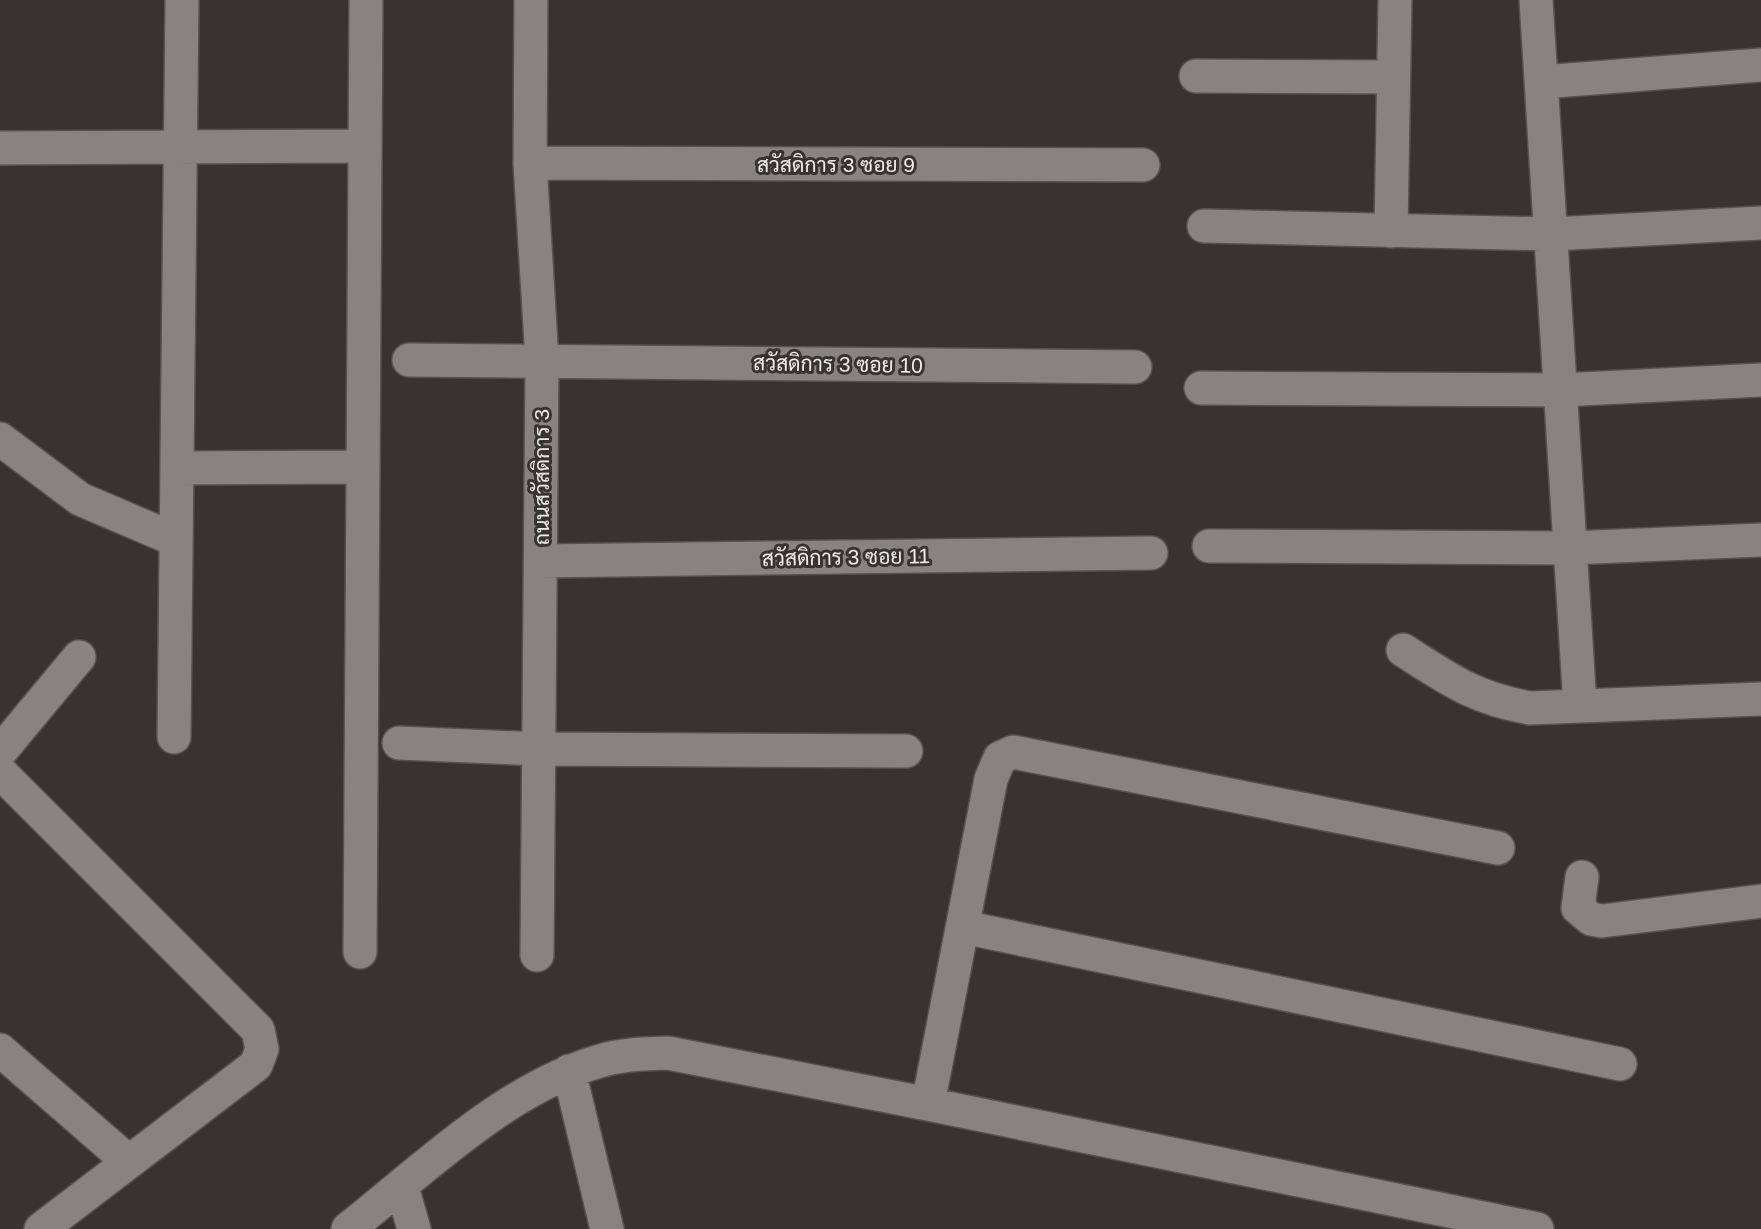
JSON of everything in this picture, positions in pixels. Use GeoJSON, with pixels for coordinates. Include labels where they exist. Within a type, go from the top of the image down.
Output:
{"type":"FeatureCollection","features":[{"type":"Feature","properties":{"kind":"street"},"geometry":{"type":"LineString","coordinates":[[174,737],[182,0]]}},
{"type":"Feature","properties":{"kind":"street"},"geometry":{"type":"LineString","coordinates":[[360,952],[366,0]]}},
{"type":"Feature","properties":{"kind":"street","name":"ถนนสวัสดิการ 3"},"geometry":{"type":"LineString","coordinates":[[531,0],[530,163],[542,360],[537,955]]}},
{"type":"Feature","properties":{"kind":"street"},"geometry":{"type":"LineString","coordinates":[[1391,231],[1395,0]]}},
{"type":"Feature","properties":{"kind":"street"},"geometry":{"type":"LineString","coordinates":[[1536,0],[1580,706]]}},
{"type":"Feature","properties":{"kind":"street"},"geometry":{"type":"LineString","coordinates":[[1542,82],[1761,65]]}},
{"type":"Feature","properties":{"kind":"street"},"geometry":{"type":"LineString","coordinates":[[1196,76],[1394,77]]}},
{"type":"Feature","properties":{"kind":"street"},"geometry":{"type":"LineString","coordinates":[[0,148],[365,146]]}},
{"type":"Feature","properties":{"kind":"street","name":"สวัสดิการ 3 ซอย 9"},"geometry":{"type":"LineString","coordinates":[[530,163],[1143,165]]}},
{"type":"Feature","properties":{"kind":"street"},"geometry":{"type":"LineString","coordinates":[[1204,226],[1552,234],[1761,223]]}},
{"type":"Feature","properties":{"kind":"street","name":"สวัสดิการ 3 ซอย 10"},"geometry":{"type":"LineString","coordinates":[[409,360],[1135,367]]}},
{"type":"Feature","properties":{"kind":"street"},"geometry":{"type":"LineString","coordinates":[[1201,388],[1561,390],[1761,380]]}},
{"type":"Feature","properties":{"kind":"street"},"geometry":{"type":"LineString","coordinates":[[0,439],[80,499],[176,540]]}},
{"type":"Feature","properties":{"kind":"street"},"geometry":{"type":"LineString","coordinates":[[177,468],[363,467]]}},
{"type":"Feature","properties":{"kind":"street"},"geometry":{"type":"LineString","coordinates":[[1209,546],[1570,548],[1761,540]]}},
{"type":"Feature","properties":{"kind":"street","name":"สวัสดิการ 3 ซอย 11"},"geometry":{"type":"LineString","coordinates":[[541,561],[1151,553]]}},
{"type":"Feature","properties":{"kind":"street"},"geometry":{"type":"LineString","coordinates":[[1403,650],[1466,690],[1497,702],[1530,708],[1761,699]]}},
{"type":"Feature","properties":{"kind":"street"},"geometry":{"type":"LineString","coordinates":[[0,752],[79,657]]}},
{"type":"Feature","properties":{"kind":"street"},"geometry":{"type":"LineString","coordinates":[[399,743],[540,749],[728,748],[906,751]]}},
{"type":"Feature","properties":{"kind":"street"},"geometry":{"type":"LineString","coordinates":[[928,1104],[991,779],[1000,758],[1013,752],[1498,848]]}},
{"type":"Feature","properties":{"kind":"street"},"geometry":{"type":"LineString","coordinates":[[0,772],[258,1030],[262,1049],[256,1065],[41,1229]]}},
{"type":"Feature","properties":{"kind":"street"},"geometry":{"type":"LineString","coordinates":[[1582,877],[1578,908],[1591,919],[1602,921],[1761,901]]}},
{"type":"Feature","properties":{"kind":"street"},"geometry":{"type":"LineString","coordinates":[[963,927],[1620,1064]]}},
{"type":"Feature","properties":{"kind":"street"},"geometry":{"type":"LineString","coordinates":[[0,1050],[129,1162]]}},
{"type":"Feature","properties":{"kind":"street"},"geometry":{"type":"LineString","coordinates":[[348,1229],[519,1097],[569,1071],[602,1060],[634,1054],[668,1053],[1537,1229]]}},
{"type":"Feature","properties":{"kind":"street"},"geometry":{"type":"LineString","coordinates":[[569,1071],[607,1229]]}},
{"type":"Feature","properties":{"kind":"street"},"geometry":{"type":"LineString","coordinates":[[402,1186],[414,1229]]}}]}
